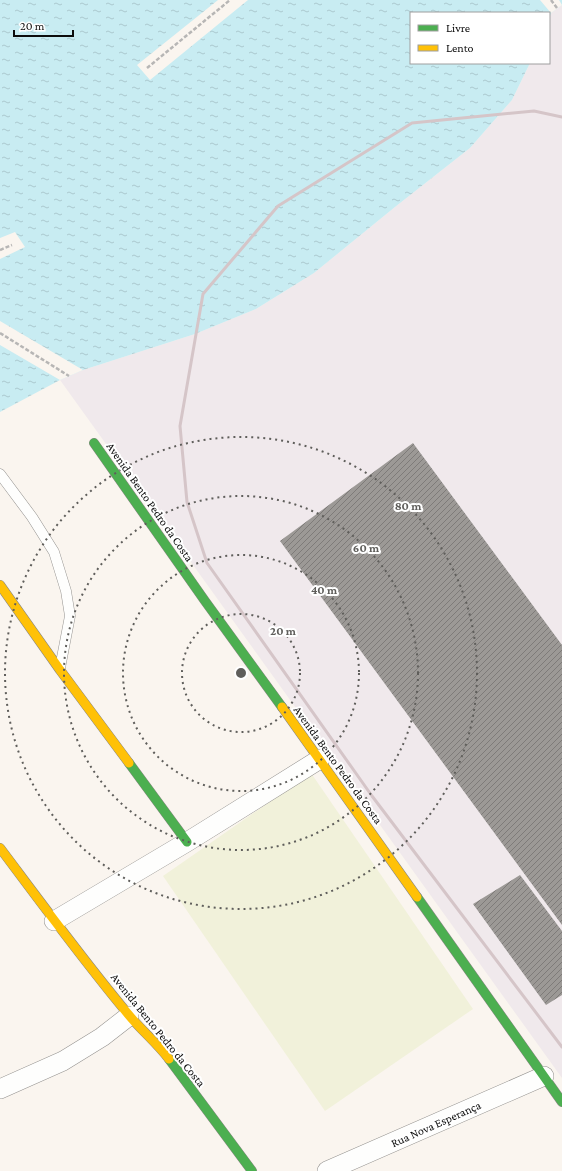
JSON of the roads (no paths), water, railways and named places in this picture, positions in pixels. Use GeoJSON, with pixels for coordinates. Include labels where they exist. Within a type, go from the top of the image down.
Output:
{"type":"FeatureCollection","features":[{"type":"Feature","properties":{"kind":"street","name":"Avenida Bento Pedro da Costa"},"geometry":{"type":"LineString","coordinates":[[94,443],[205,601],[320,759],[562,1102]]}},
{"type":"Feature","properties":{"kind":"street"},"geometry":{"type":"LineString","coordinates":[[0,585],[60,670],[187,842]]}},
{"type":"Feature","properties":{"kind":"street"},"geometry":{"type":"LineString","coordinates":[[54,921],[187,842],[320,759]]}},
{"type":"Feature","properties":{"kind":"street","name":"Avenida Bento Pedro da Costa"},"geometry":{"type":"LineString","coordinates":[[3,858],[130,1016],[160,1049],[252,1171]]}},
{"type":"Feature","properties":{"kind":"street"},"geometry":{"type":"LineString","coordinates":[[0,1090],[64,1060],[102,1037],[130,1016]]}},
{"type":"Feature","properties":{"kind":"street","name":"Rua Nova Esperança"},"geometry":{"type":"LineString","coordinates":[[327,1171],[544,1076]]}},
{"type":"Feature","properties":{"kind":"lane"},"geometry":{"type":"LineString","coordinates":[[0,474],[32,516],[54,552],[66,591],[70,616],[60,670]]}},
{"type":"Feature","properties":{"kind":"water"},"geometry":{"type":"Polygon","coordinates":[[[0,0],[562,0],[562,5],[551,13],[550,16],[550,12],[410,12],[410,64],[530,64],[512,100],[470,148],[314,273],[256,309],[195,334],[83,370],[60,380],[0,412],[0,0]]]}},
{"type":"Feature","properties":{"kind":"railway"},"geometry":{"type":"LineString","coordinates":[[562,117],[534,111],[412,123],[278,206],[203,294],[180,426],[187,502],[207,563],[372,796],[562,1047]]}}]}
